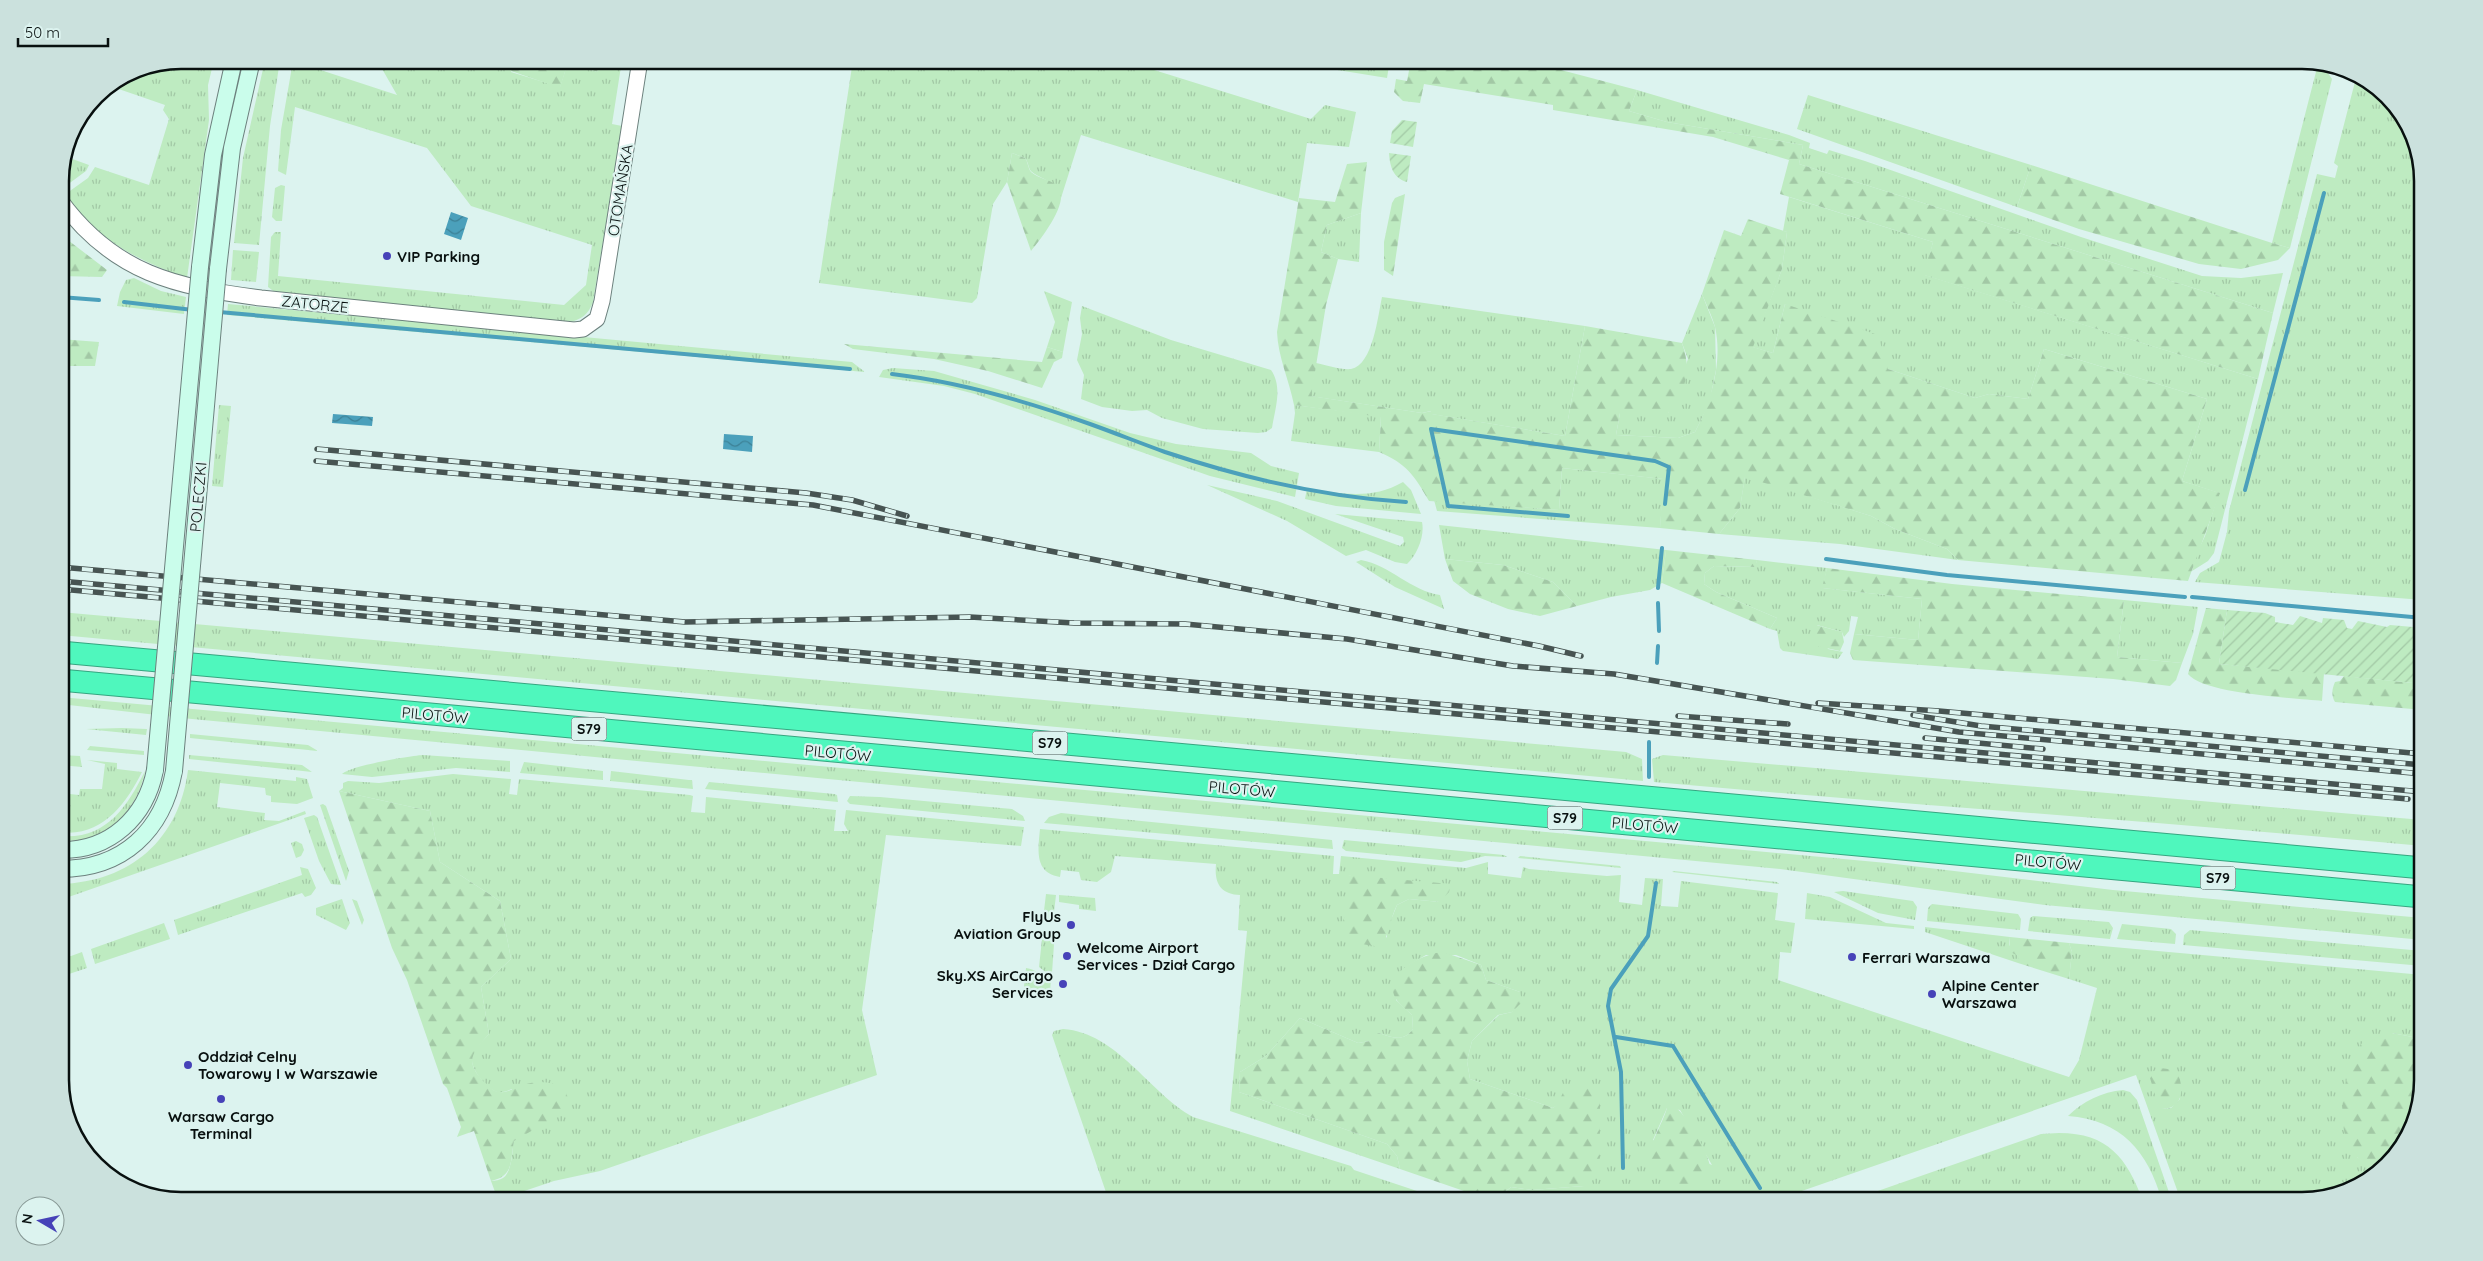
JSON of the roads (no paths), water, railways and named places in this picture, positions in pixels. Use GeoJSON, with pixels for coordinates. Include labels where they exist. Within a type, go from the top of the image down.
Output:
{"type":"FeatureCollection","features":[{"type":"Feature","properties":{"kind":"highway","name":"PILOTÓW"},"geometry":{"type":"LineString","coordinates":[[69,653],[2414,867]]}},
{"type":"Feature","properties":{"kind":"highway","name":"PILOTÓW"},"geometry":{"type":"LineString","coordinates":[[69,681],[2414,896]]}},
{"type":"Feature","properties":{"kind":"main road","name":"POLECZKI"},"geometry":{"type":"LineString","coordinates":[[69,849],[90,847],[127,826],[146,799],[155,770],[200,267],[213,155],[232,69]]}},
{"type":"Feature","properties":{"kind":"main road","name":"POLECZKI"},"geometry":{"type":"LineString","coordinates":[[69,868],[95,866],[119,856],[140,840],[158,820],[164,808],[174,771],[218,268],[232,148],[250,69]]}},
{"type":"Feature","properties":{"kind":"street","name":"OTOMAŃSKA"},"geometry":{"type":"LineString","coordinates":[[597,319],[639,69]]}},
{"type":"Feature","properties":{"kind":"street","name":"ZATORZE"},"geometry":{"type":"LineString","coordinates":[[69,212],[74,219],[119,258],[156,277],[193,288],[262,298],[574,330],[590,325],[597,319]]}},
{"type":"Feature","properties":{"kind":"water"},"geometry":{"type":"Polygon","coordinates":[[[451,212],[468,218],[461,240],[444,234],[451,212]]]}},
{"type":"Feature","properties":{"kind":"water"},"geometry":{"type":"Polygon","coordinates":[[[333,414],[373,417],[372,426],[332,423],[333,414]]]}},
{"type":"Feature","properties":{"kind":"water"},"geometry":{"type":"Polygon","coordinates":[[[724,434],[753,436],[752,452],[723,449],[724,434]]]}},
{"type":"Feature","properties":{"kind":"waterway"},"geometry":{"type":"LineString","coordinates":[[2245,490],[2324,193]]}},
{"type":"Feature","properties":{"kind":"waterway"},"geometry":{"type":"LineString","coordinates":[[69,298],[99,300]]}},
{"type":"Feature","properties":{"kind":"waterway"},"geometry":{"type":"LineString","coordinates":[[124,302],[193,310]]}},
{"type":"Feature","properties":{"kind":"waterway"},"geometry":{"type":"LineString","coordinates":[[219,312],[850,369]]}},
{"type":"Feature","properties":{"kind":"waterway"},"geometry":{"type":"LineString","coordinates":[[892,374],[968,387],[1017,400],[1090,424],[1165,452],[1254,478],[1344,496],[1406,502]]}},
{"type":"Feature","properties":{"kind":"waterway"},"geometry":{"type":"LineString","coordinates":[[1568,516],[1448,506],[1431,429],[1655,461],[1669,467],[1665,504]]}},
{"type":"Feature","properties":{"kind":"waterway"},"geometry":{"type":"LineString","coordinates":[[1658,588],[1662,548]]}},
{"type":"Feature","properties":{"kind":"waterway"},"geometry":{"type":"LineString","coordinates":[[1826,559],[1947,575],[2185,597]]}},
{"type":"Feature","properties":{"kind":"waterway"},"geometry":{"type":"LineString","coordinates":[[2192,597],[2414,617]]}},
{"type":"Feature","properties":{"kind":"waterway"},"geometry":{"type":"LineString","coordinates":[[1658,603],[1659,631]]}},
{"type":"Feature","properties":{"kind":"waterway"},"geometry":{"type":"LineString","coordinates":[[1657,663],[1658,646]]}},
{"type":"Feature","properties":{"kind":"waterway"},"geometry":{"type":"LineString","coordinates":[[1649,742],[1649,777]]}},
{"type":"Feature","properties":{"kind":"waterway"},"geometry":{"type":"LineString","coordinates":[[1623,1168],[1621,1072],[1608,1006],[1611,989],[1648,936],[1656,883]]}},
{"type":"Feature","properties":{"kind":"waterway"},"geometry":{"type":"LineString","coordinates":[[1616,1037],[1673,1046],[1760,1188]]}},
{"type":"Feature","properties":{"kind":"railway"},"geometry":{"type":"LineString","coordinates":[[317,449],[806,493],[852,500],[907,516]]}},
{"type":"Feature","properties":{"kind":"railway"},"geometry":{"type":"LineString","coordinates":[[316,461],[813,505],[1539,646],[1581,656]]}},
{"type":"Feature","properties":{"kind":"railway"},"geometry":{"type":"LineString","coordinates":[[69,568],[685,622],[970,617],[1074,623],[1185,624],[1347,639],[1513,666],[1614,674],[1959,732],[2414,773]]}},
{"type":"Feature","properties":{"kind":"railway"},"geometry":{"type":"LineString","coordinates":[[69,582],[2414,791]]}},
{"type":"Feature","properties":{"kind":"railway"},"geometry":{"type":"LineString","coordinates":[[69,590],[2408,799]]}},
{"type":"Feature","properties":{"kind":"railway"},"geometry":{"type":"LineString","coordinates":[[1818,703],[1939,711],[2414,753]]}},
{"type":"Feature","properties":{"kind":"railway"},"geometry":{"type":"LineString","coordinates":[[1913,715],[1981,726],[2414,764]]}},
{"type":"Feature","properties":{"kind":"railway"},"geometry":{"type":"LineString","coordinates":[[1678,716],[1788,724]]}},
{"type":"Feature","properties":{"kind":"railway"},"geometry":{"type":"LineString","coordinates":[[1925,738],[2043,749]]}},
{"type":"Feature","properties":{"kind":"place","name":"VIP Parking"},"geometry":{"type":"Point","coordinates":[387,256]}},
{"type":"Feature","properties":{"kind":"place","name":"FlyUs Aviation Group"},"geometry":{"type":"Point","coordinates":[1071,925]}},
{"type":"Feature","properties":{"kind":"place","name":"Welcome Airport Services - Dział Cargo"},"geometry":{"type":"Point","coordinates":[1067,956]}},
{"type":"Feature","properties":{"kind":"place","name":"Ferrari Warszawa"},"geometry":{"type":"Point","coordinates":[1852,957]}},
{"type":"Feature","properties":{"kind":"place","name":"Sky.XS AirCargo Services"},"geometry":{"type":"Point","coordinates":[1063,984]}},
{"type":"Feature","properties":{"kind":"place","name":"Alpine Center Warszawa"},"geometry":{"type":"Point","coordinates":[1932,994]}},
{"type":"Feature","properties":{"kind":"place","name":"Oddział Celny Towarowy I w Warszawie"},"geometry":{"type":"Point","coordinates":[188,1065]}},
{"type":"Feature","properties":{"kind":"place","name":"Warsaw Cargo Terminal"},"geometry":{"type":"Point","coordinates":[221,1099]}}]}
